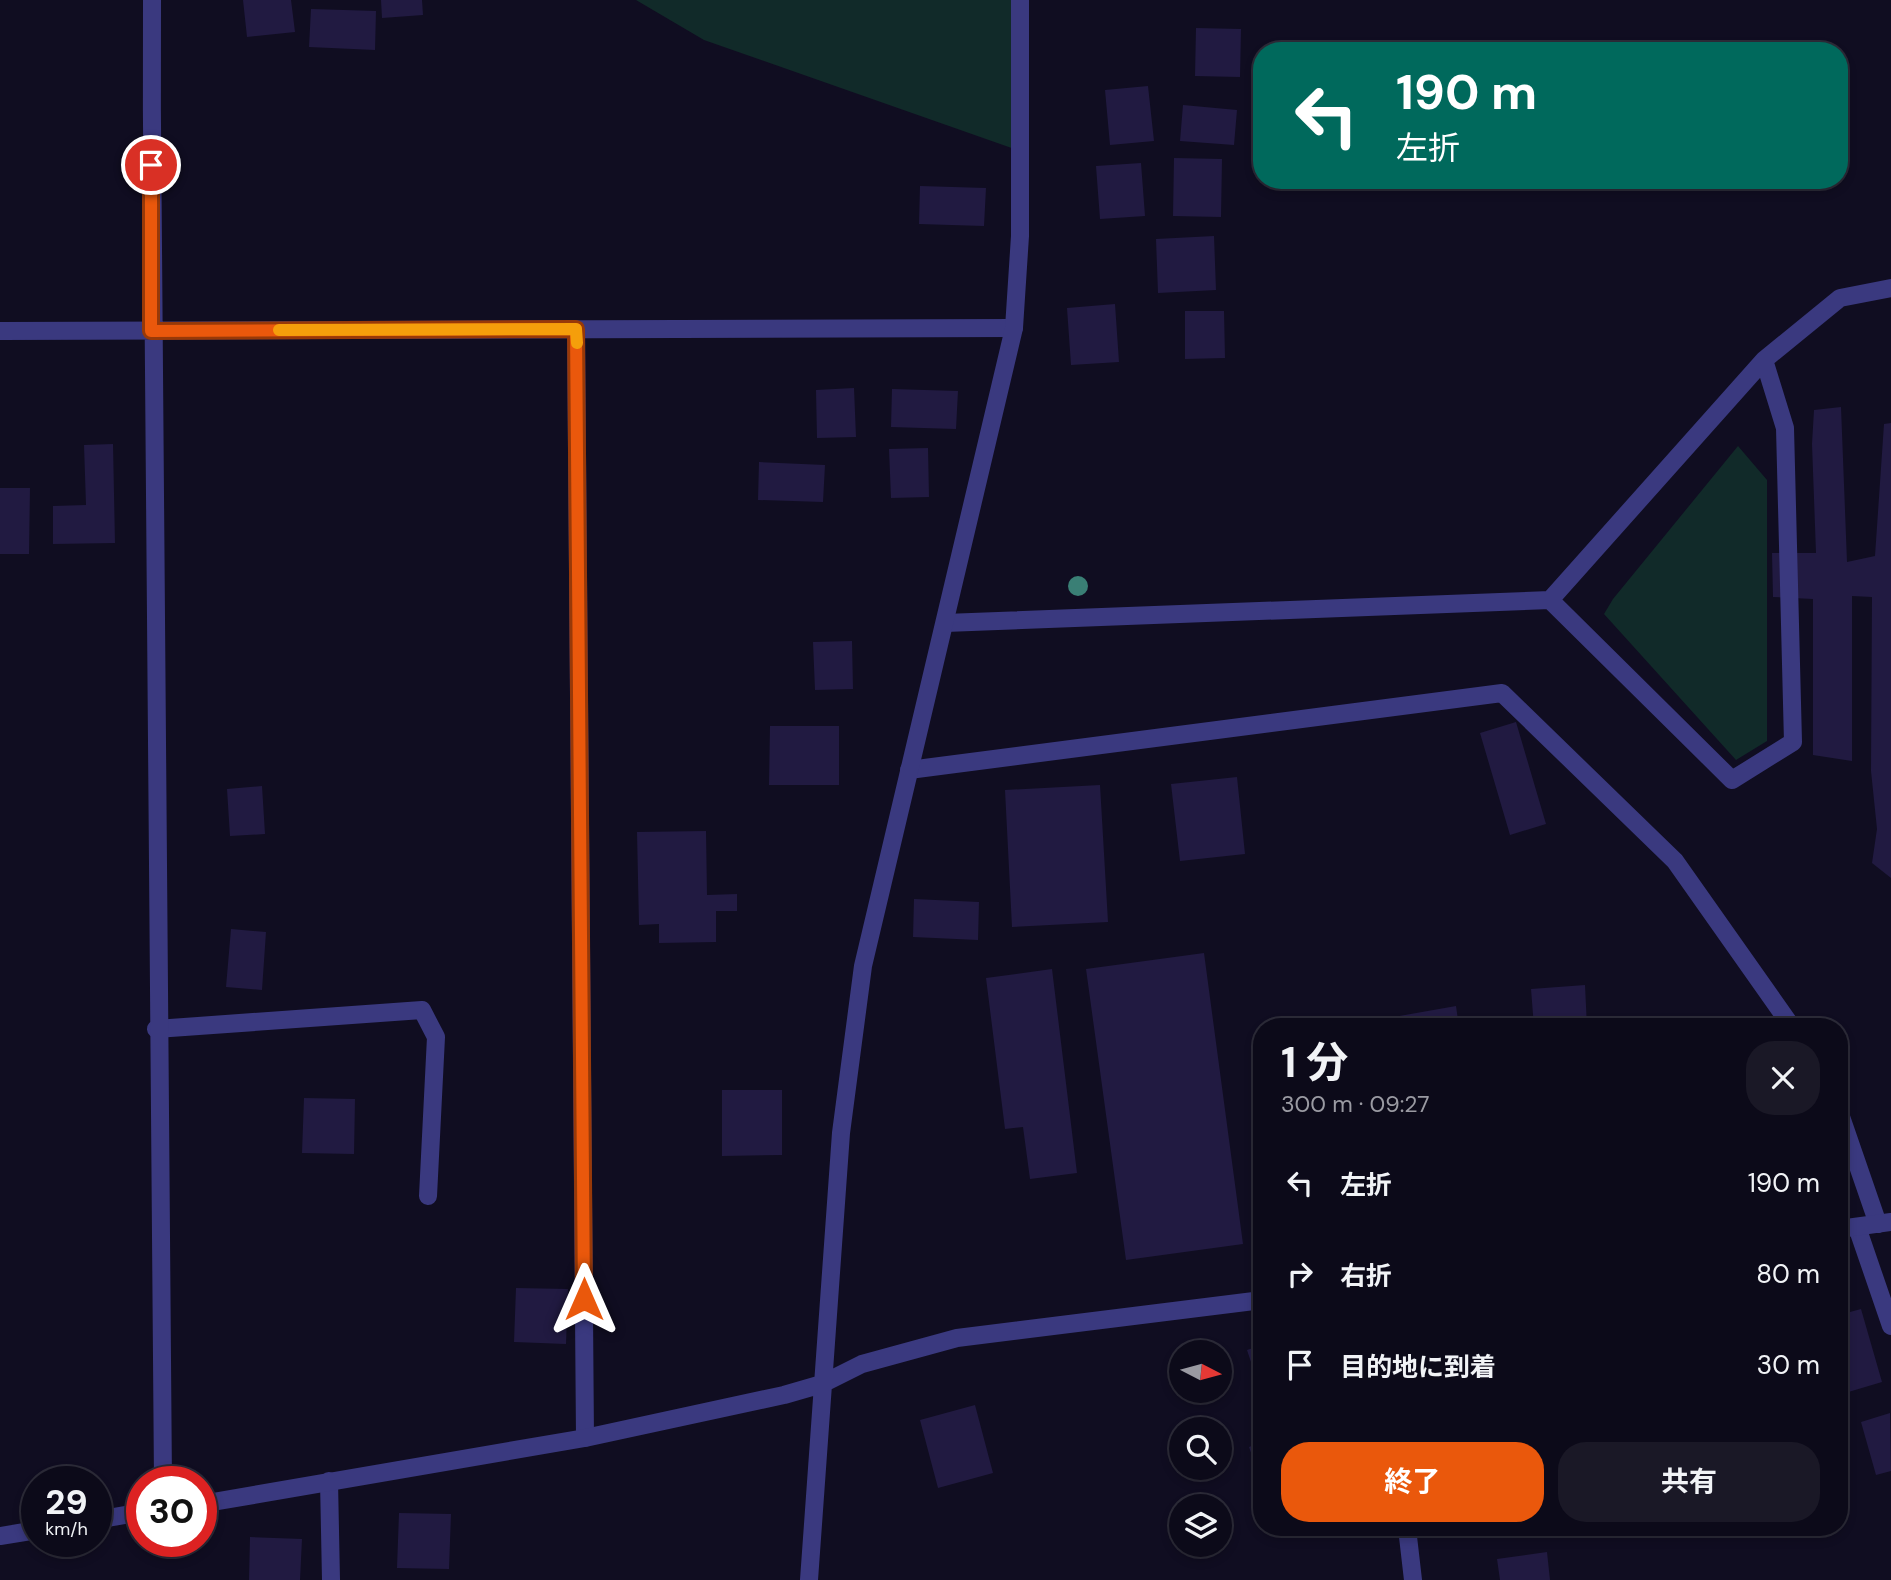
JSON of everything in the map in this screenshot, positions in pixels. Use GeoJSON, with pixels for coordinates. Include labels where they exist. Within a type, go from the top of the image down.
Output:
{"type":"FeatureCollection","features":[{"type":"Feature","properties":{"kind":"street"},"geometry":{"type":"LineString","coordinates":[[152,0],[151,331],[156,1029],[163,1466]]}},
{"type":"Feature","properties":{"kind":"street"},"geometry":{"type":"LineString","coordinates":[[809,1580],[841,1133],[863,966],[1014,328],[1020,236],[1020,0]]}},
{"type":"Feature","properties":{"kind":"street"},"geometry":{"type":"LineString","coordinates":[[946,624],[1550,600],[1764,359],[1840,298],[1891,288]]}},
{"type":"Feature","properties":{"kind":"street"},"geometry":{"type":"LineString","coordinates":[[0,331],[1014,328]]}},
{"type":"Feature","properties":{"kind":"street"},"geometry":{"type":"LineString","coordinates":[[576,329],[585,1438]]}},
{"type":"Feature","properties":{"kind":"street"},"geometry":{"type":"LineString","coordinates":[[1550,600],[1732,780],[1793,742],[1785,428],[1764,359]]}},
{"type":"Feature","properties":{"kind":"street"},"geometry":{"type":"LineString","coordinates":[[909,770],[1502,693],[1675,861],[1786,1018]]}},
{"type":"Feature","properties":{"kind":"street"},"geometry":{"type":"LineString","coordinates":[[156,1029],[422,1010],[436,1037],[428,1196]]}},
{"type":"Feature","properties":{"kind":"street"},"geometry":{"type":"LineString","coordinates":[[1848,1133],[1885,1223],[1848,1228],[1891,1326]]}},
{"type":"Feature","properties":{"kind":"street"},"geometry":{"type":"LineString","coordinates":[[217,1501],[585,1438],[784,1395],[822,1384],[862,1364],[957,1338],[1253,1301]]}},
{"type":"Feature","properties":{"kind":"street"},"geometry":{"type":"LineString","coordinates":[[329,1481],[331,1580]]}},
{"type":"Feature","properties":{"kind":"street"},"geometry":{"type":"LineString","coordinates":[[0,1536],[21,1533]]}},
{"type":"Feature","properties":{"kind":"street"},"geometry":{"type":"LineString","coordinates":[[1408,1536],[1413,1580]]}},
{"type":"Feature","properties":{"kind":"green space"},"geometry":{"type":"Polygon","coordinates":[[[636,0],[1020,0],[1020,151],[704,40],[636,0]]]}},
{"type":"Feature","properties":{"kind":"green space"},"geometry":{"type":"Polygon","coordinates":[[[1738,446],[1767,480],[1767,741],[1736,760],[1604,614],[1613,599],[1738,446]]]}},
{"type":"Feature","properties":{"kind":"building"},"geometry":{"type":"Polygon","coordinates":[[[243,0],[291,0],[295,32],[247,37],[243,0]]]}},
{"type":"Feature","properties":{"kind":"building"},"geometry":{"type":"Polygon","coordinates":[[[381,0],[422,0],[423,15],[382,18],[381,0]]]}},
{"type":"Feature","properties":{"kind":"building"},"geometry":{"type":"Polygon","coordinates":[[[311,9],[376,11],[375,50],[309,47],[311,9]]]}},
{"type":"Feature","properties":{"kind":"building"},"geometry":{"type":"Polygon","coordinates":[[[1196,28],[1241,29],[1240,77],[1195,76],[1196,28]]]}},
{"type":"Feature","properties":{"kind":"building"},"geometry":{"type":"Polygon","coordinates":[[[1148,86],[1154,141],[1110,145],[1105,90],[1148,86]]]}},
{"type":"Feature","properties":{"kind":"building"},"geometry":{"type":"Polygon","coordinates":[[[1183,105],[1237,110],[1234,145],[1180,141],[1183,105]]]}},
{"type":"Feature","properties":{"kind":"building"},"geometry":{"type":"Polygon","coordinates":[[[1174,158],[1222,159],[1221,217],[1173,216],[1174,158]]]}},
{"type":"Feature","properties":{"kind":"building"},"geometry":{"type":"Polygon","coordinates":[[[1141,163],[1145,216],[1100,219],[1096,166],[1141,163]]]}},
{"type":"Feature","properties":{"kind":"building"},"geometry":{"type":"Polygon","coordinates":[[[920,186],[986,188],[984,226],[919,224],[920,186]]]}},
{"type":"Feature","properties":{"kind":"building"},"geometry":{"type":"Polygon","coordinates":[[[1214,236],[1216,290],[1158,293],[1156,239],[1214,236]]]}},
{"type":"Feature","properties":{"kind":"building"},"geometry":{"type":"Polygon","coordinates":[[[1115,304],[1119,362],[1071,365],[1067,308],[1115,304]]]}},
{"type":"Feature","properties":{"kind":"building"},"geometry":{"type":"Polygon","coordinates":[[[1185,311],[1224,311],[1225,358],[1185,359],[1185,311]]]}},
{"type":"Feature","properties":{"kind":"building"},"geometry":{"type":"Polygon","coordinates":[[[854,388],[856,437],[817,438],[816,390],[854,388]]]}},
{"type":"Feature","properties":{"kind":"building"},"geometry":{"type":"Polygon","coordinates":[[[892,389],[958,391],[956,429],[891,427],[892,389]]]}},
{"type":"Feature","properties":{"kind":"building"},"geometry":{"type":"Polygon","coordinates":[[[1841,407],[1847,562],[1875,556],[1884,424],[1891,423],[1891,878],[1872,863],[1877,829],[1871,771],[1872,597],[1852,596],[1852,761],[1813,755],[1813,599],[1773,597],[1772,553],[1816,553],[1812,444],[1814,410],[1841,407]]]}},
{"type":"Feature","properties":{"kind":"building"},"geometry":{"type":"Polygon","coordinates":[[[113,444],[115,543],[53,544],[53,506],[86,505],[84,445],[113,444]]]}},
{"type":"Feature","properties":{"kind":"building"},"geometry":{"type":"Polygon","coordinates":[[[928,448],[929,497],[891,498],[889,449],[928,448]]]}},
{"type":"Feature","properties":{"kind":"building"},"geometry":{"type":"Polygon","coordinates":[[[759,462],[825,465],[823,502],[758,500],[759,462]]]}},
{"type":"Feature","properties":{"kind":"building"},"geometry":{"type":"Polygon","coordinates":[[[0,488],[30,488],[29,554],[0,554],[0,488]]]}},
{"type":"Feature","properties":{"kind":"building"},"geometry":{"type":"Polygon","coordinates":[[[852,641],[853,689],[815,690],[813,642],[852,641]]]}},
{"type":"Feature","properties":{"kind":"building"},"geometry":{"type":"Polygon","coordinates":[[[1516,722],[1546,824],[1510,835],[1480,733],[1516,722]]]}},
{"type":"Feature","properties":{"kind":"building"},"geometry":{"type":"Polygon","coordinates":[[[770,726],[839,726],[839,785],[769,785],[770,726]]]}},
{"type":"Feature","properties":{"kind":"building"},"geometry":{"type":"Polygon","coordinates":[[[1237,777],[1245,854],[1180,861],[1171,784],[1237,777]]]}},
{"type":"Feature","properties":{"kind":"building"},"geometry":{"type":"Polygon","coordinates":[[[1100,785],[1108,922],[1012,927],[1005,790],[1100,785]]]}},
{"type":"Feature","properties":{"kind":"building"},"geometry":{"type":"Polygon","coordinates":[[[262,786],[265,834],[230,836],[227,789],[262,786]]]}},
{"type":"Feature","properties":{"kind":"building"},"geometry":{"type":"Polygon","coordinates":[[[706,831],[707,895],[737,894],[737,911],[716,911],[716,942],[659,943],[659,924],[639,925],[637,832],[706,831]]]}},
{"type":"Feature","properties":{"kind":"building"},"geometry":{"type":"Polygon","coordinates":[[[914,899],[979,902],[978,940],[913,937],[914,899]]]}},
{"type":"Feature","properties":{"kind":"building"},"geometry":{"type":"Polygon","coordinates":[[[231,929],[266,932],[262,990],[226,987],[231,929]]]}},
{"type":"Feature","properties":{"kind":"building"},"geometry":{"type":"Polygon","coordinates":[[[1204,953],[1243,1244],[1126,1260],[1086,969],[1204,953]]]}},
{"type":"Feature","properties":{"kind":"building"},"geometry":{"type":"Polygon","coordinates":[[[1052,969],[1077,1173],[1030,1179],[1023,1127],[1005,1129],[986,978],[1052,969]]]}},
{"type":"Feature","properties":{"kind":"building"},"geometry":{"type":"Polygon","coordinates":[[[1585,985],[1587,1018],[1533,1018],[1531,989],[1585,985]]]}},
{"type":"Feature","properties":{"kind":"building"},"geometry":{"type":"Polygon","coordinates":[[[1456,1006],[1458,1018],[1388,1018],[1456,1006]]]}},
{"type":"Feature","properties":{"kind":"building"},"geometry":{"type":"Polygon","coordinates":[[[722,1090],[782,1090],[782,1155],[722,1156],[722,1090]]]}},
{"type":"Feature","properties":{"kind":"building"},"geometry":{"type":"Polygon","coordinates":[[[304,1098],[355,1099],[354,1154],[302,1153],[304,1098]]]}},
{"type":"Feature","properties":{"kind":"building"},"geometry":{"type":"Polygon","coordinates":[[[516,1288],[568,1289],[566,1344],[514,1342],[516,1288]]]}},
{"type":"Feature","properties":{"kind":"building"},"geometry":{"type":"Polygon","coordinates":[[[1861,1309],[1882,1382],[1848,1392],[1848,1313],[1861,1309]]]}},
{"type":"Feature","properties":{"kind":"building"},"geometry":{"type":"Polygon","coordinates":[[[1253,1348],[1253,1368],[1247,1350],[1253,1348]]]}},
{"type":"Feature","properties":{"kind":"building"},"geometry":{"type":"Polygon","coordinates":[[[975,1405],[993,1473],[938,1488],[920,1420],[975,1405]]]}},
{"type":"Feature","properties":{"kind":"building"},"geometry":{"type":"Polygon","coordinates":[[[1890,1413],[1891,1471],[1876,1475],[1861,1422],[1890,1413]]]}},
{"type":"Feature","properties":{"kind":"building"},"geometry":{"type":"Polygon","coordinates":[[[399,1513],[451,1514],[449,1569],[397,1568],[399,1513]]]}},
{"type":"Feature","properties":{"kind":"building"},"geometry":{"type":"Polygon","coordinates":[[[250,1537],[302,1539],[300,1580],[249,1580],[250,1537]]]}},
{"type":"Feature","properties":{"kind":"building"},"geometry":{"type":"Polygon","coordinates":[[[1547,1552],[1550,1580],[1500,1580],[1497,1559],[1547,1552]]]}},
{"type":"Feature","properties":{"kind":"slow traffic"},"geometry":{"type":"LineString","coordinates":[[279,330],[576,329],[577,343]]}},
{"type":"Feature","properties":{"kind":"route"},"geometry":{"type":"LineString","coordinates":[[151,165],[151,331],[576,329],[584,1299]]}}]}
